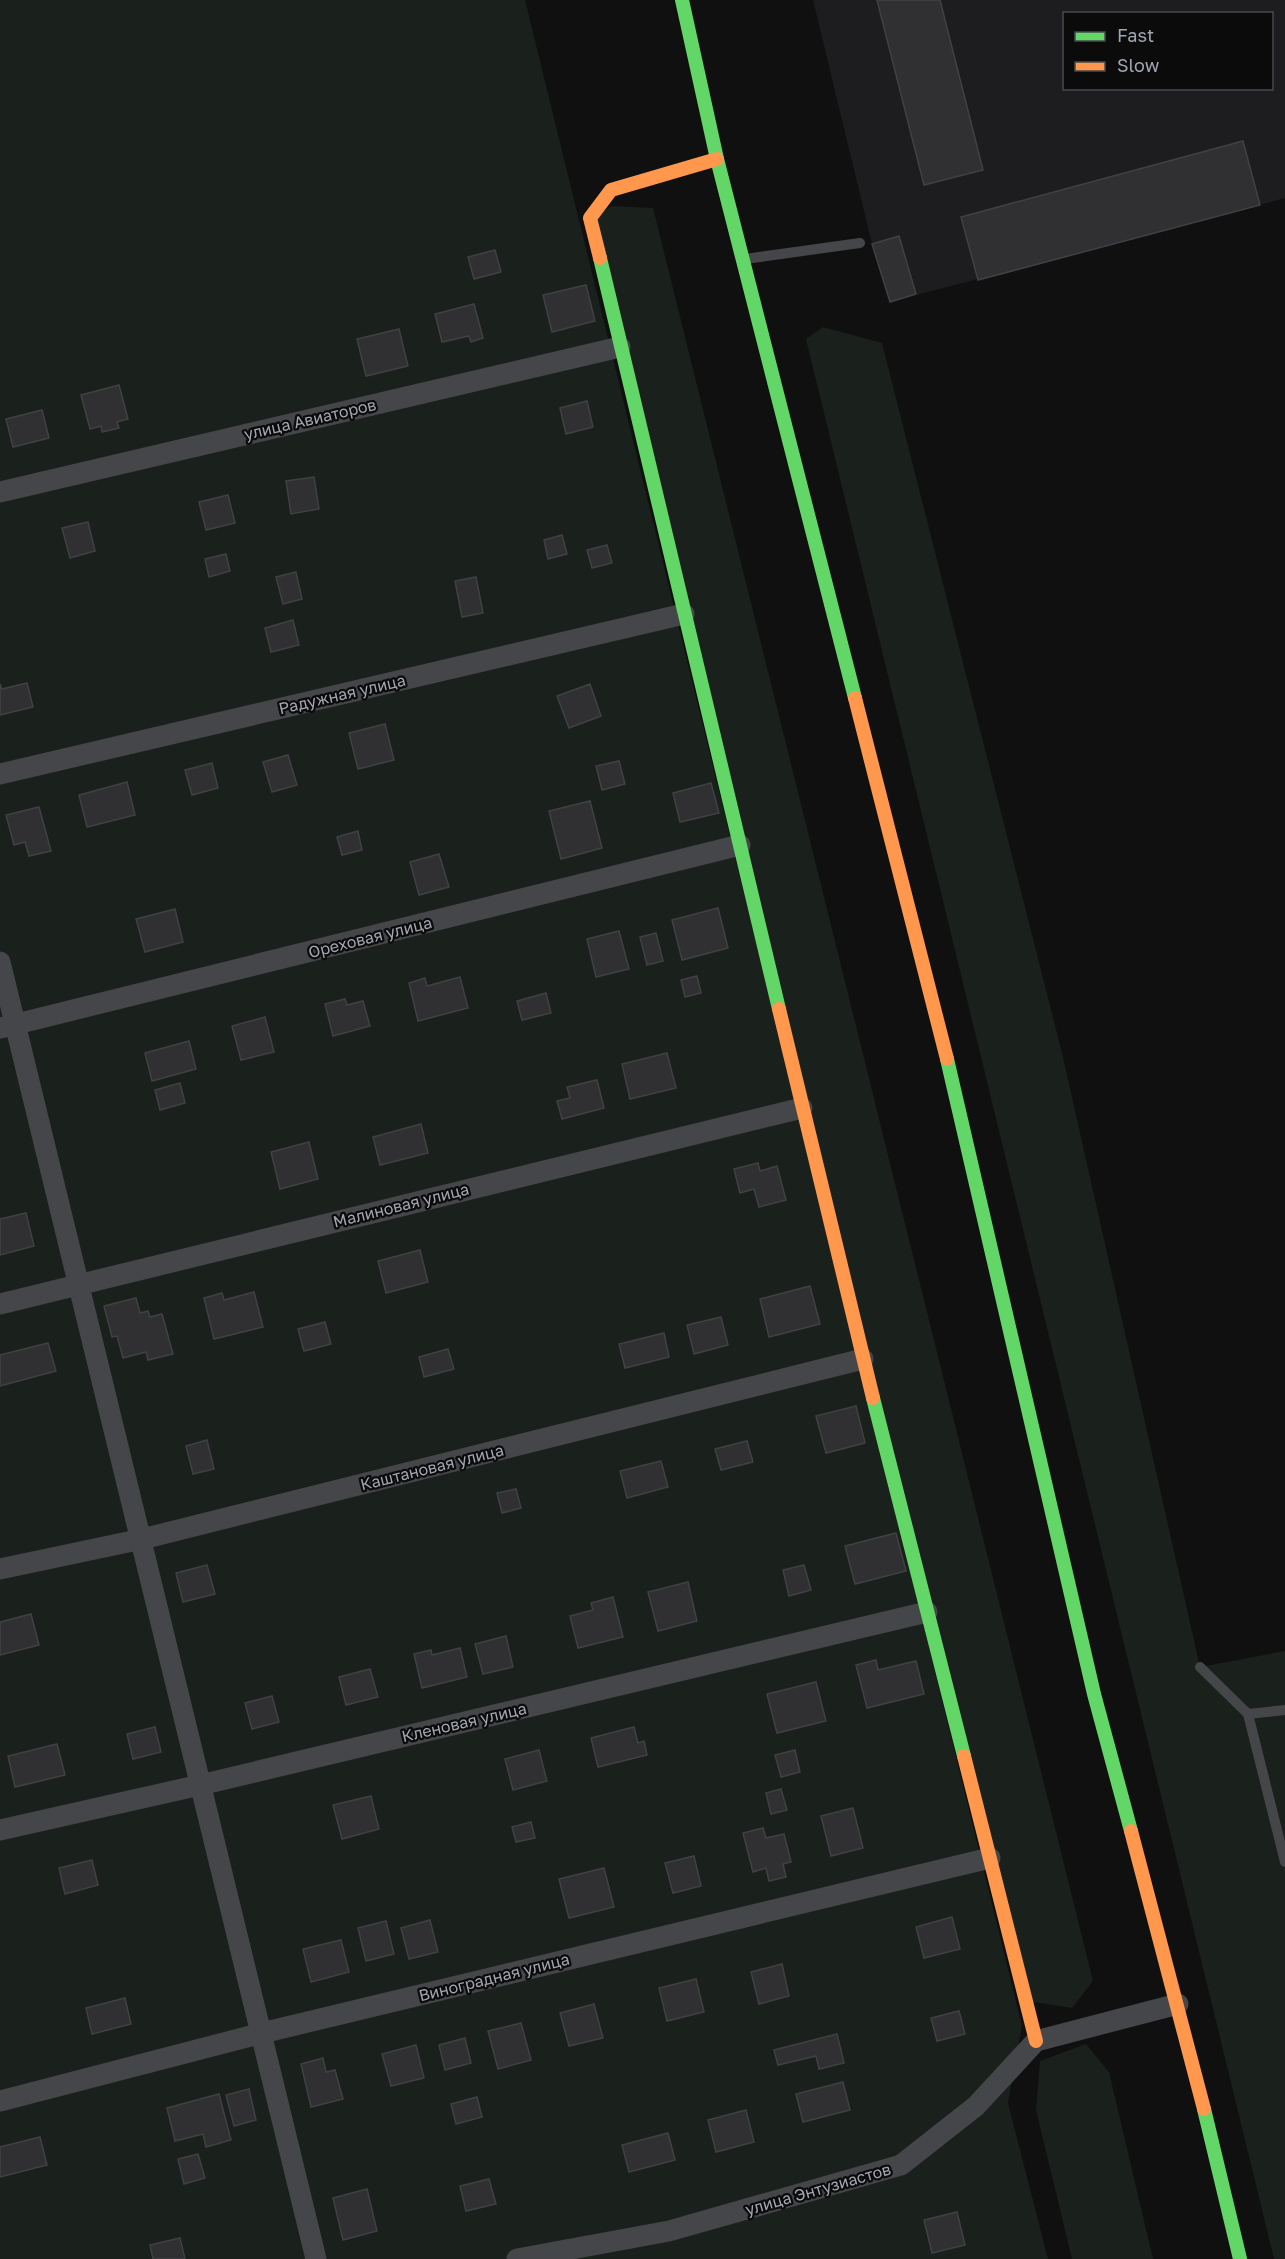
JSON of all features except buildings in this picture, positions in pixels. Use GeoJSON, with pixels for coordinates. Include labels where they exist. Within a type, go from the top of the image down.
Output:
{"type":"FeatureCollection","features":[{"type":"Feature","properties":{"kind":"street"},"geometry":{"type":"LineString","coordinates":[[682,0],[717,159],[945,1050],[1094,1694],[1178,2004],[1240,2259]]}},
{"type":"Feature","properties":{"kind":"street"},"geometry":{"type":"LineString","coordinates":[[717,159],[611,190],[590,218],[863,1359],[1036,2041],[1178,2004]]}},
{"type":"Feature","properties":{"kind":"street","name":"улица Авиаторов"},"geometry":{"type":"LineString","coordinates":[[0,492],[620,347]]}},
{"type":"Feature","properties":{"kind":"street","name":"Радужная улица"},"geometry":{"type":"LineString","coordinates":[[0,774],[684,614]]}},
{"type":"Feature","properties":{"kind":"street","name":"Ореховая улица"},"geometry":{"type":"LineString","coordinates":[[8,1026],[740,846]]}},
{"type":"Feature","properties":{"kind":"street"},"geometry":{"type":"LineString","coordinates":[[0,962],[8,1026],[79,1284],[316,2259]]}},
{"type":"Feature","properties":{"kind":"street","name":"Малиновая улица"},"geometry":{"type":"LineString","coordinates":[[0,1304],[802,1108]]}},
{"type":"Feature","properties":{"kind":"street","name":"Каштановая улица"},"geometry":{"type":"LineString","coordinates":[[0,1569],[142,1539],[863,1359]]}},
{"type":"Feature","properties":{"kind":"street","name":"Кленовая улица"},"geometry":{"type":"LineString","coordinates":[[0,1830],[200,1785],[927,1612]]}},
{"type":"Feature","properties":{"kind":"street","name":"Виноградная улица"},"geometry":{"type":"LineString","coordinates":[[0,2101],[262,2033],[990,1858]]}},
{"type":"Feature","properties":{"kind":"street","name":"улица Энтузиастов"},"geometry":{"type":"LineString","coordinates":[[517,2259],[669,2230],[901,2166],[976,2106],[1036,2041]]}},
{"type":"Feature","properties":{"kind":"lane"},"geometry":{"type":"LineString","coordinates":[[743,260],[860,243]]}},
{"type":"Feature","properties":{"kind":"lane"},"geometry":{"type":"LineString","coordinates":[[1200,1667],[1248,1714],[1285,1862]]}},
{"type":"Feature","properties":{"kind":"lane"},"geometry":{"type":"LineString","coordinates":[[1248,1714],[1285,1710]]}},
{"type":"Feature","properties":{"kind":"shaded area"},"geometry":{"type":"Polygon","coordinates":[[[0,0],[525,0],[1022,2026],[1008,2103],[1048,2259],[0,2259],[0,0]]]}},
{"type":"Feature","properties":{"kind":"shaded area"},"geometry":{"type":"Polygon","coordinates":[[[813,0],[1285,0],[1285,198],[890,302],[872,244],[813,0]]]}},
{"type":"Feature","properties":{"kind":"shaded area"},"geometry":{"type":"Polygon","coordinates":[[[612,206],[653,208],[1093,1981],[1072,2008],[1027,2001],[590,218],[612,206]]]}},
{"type":"Feature","properties":{"kind":"shaded area"},"geometry":{"type":"Polygon","coordinates":[[[823,327],[882,343],[1063,1057],[1200,1667],[1285,1651],[1285,2259],[1274,2259],[806,339],[823,327]]]}},
{"type":"Feature","properties":{"kind":"shaded area"},"geometry":{"type":"Polygon","coordinates":[[[1086,2044],[1109,2072],[1153,2259],[1072,2259],[1036,2110],[1040,2061],[1086,2044]]]}},
{"type":"Feature","properties":{"kind":"traffic: fast"},"geometry":{"type":"LineString","coordinates":[[682,0],[717,159],[855,698]]}},
{"type":"Feature","properties":{"kind":"traffic: fast"},"geometry":{"type":"LineString","coordinates":[[600,258],[779,1009]]}},
{"type":"Feature","properties":{"kind":"traffic: fast"},"geometry":{"type":"LineString","coordinates":[[947,1059],[1094,1694],[1131,1831]]}},
{"type":"Feature","properties":{"kind":"traffic: fast"},"geometry":{"type":"LineString","coordinates":[[873,1398],[964,1756]]}},
{"type":"Feature","properties":{"kind":"traffic: fast"},"geometry":{"type":"LineString","coordinates":[[1204,2109],[1240,2259]]}},
{"type":"Feature","properties":{"kind":"traffic: slow"},"geometry":{"type":"LineString","coordinates":[[600,258],[590,218],[611,190],[717,159]]}},
{"type":"Feature","properties":{"kind":"traffic: slow"},"geometry":{"type":"LineString","coordinates":[[855,698],[947,1059]]}},
{"type":"Feature","properties":{"kind":"traffic: slow"},"geometry":{"type":"LineString","coordinates":[[779,1009],[873,1398]]}},
{"type":"Feature","properties":{"kind":"traffic: slow"},"geometry":{"type":"LineString","coordinates":[[964,1756],[1036,2041]]}},
{"type":"Feature","properties":{"kind":"traffic: slow"},"geometry":{"type":"LineString","coordinates":[[1131,1831],[1204,2109]]}}]}
